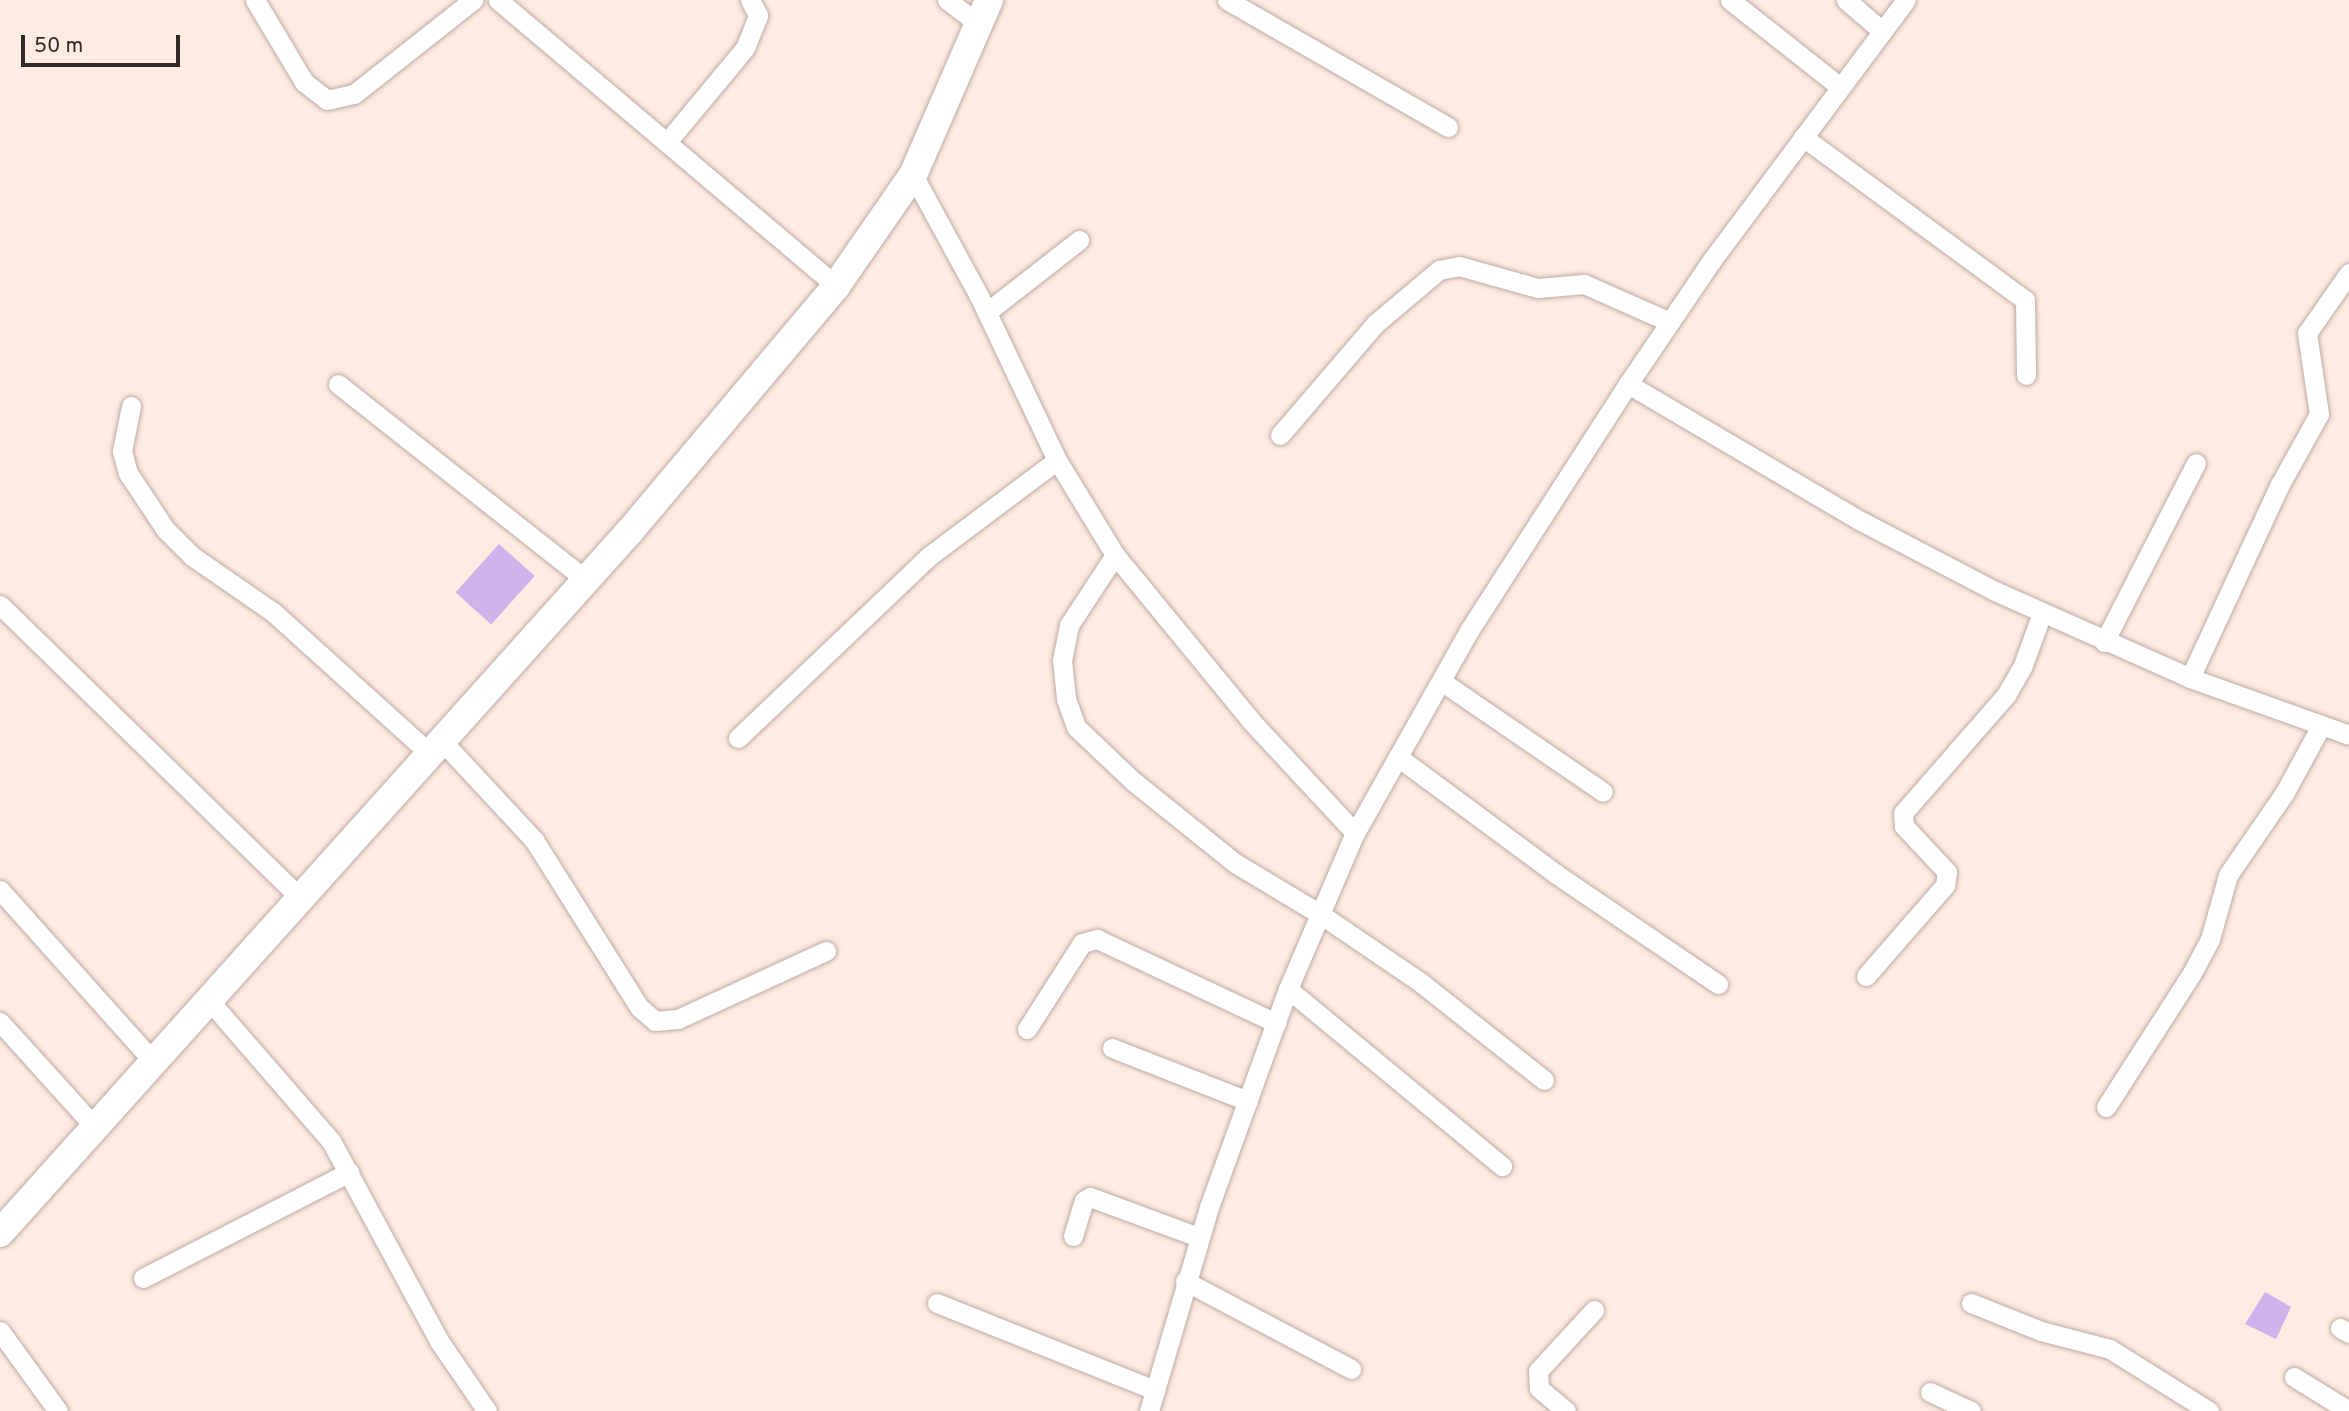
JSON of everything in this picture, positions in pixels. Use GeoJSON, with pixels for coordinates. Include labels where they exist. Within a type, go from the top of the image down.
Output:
{"type":"FeatureCollection","features":[{"type":"Feature","properties":{"kind":"main road"},"geometry":{"type":"LineString","coordinates":[[0,1233],[207,998],[586,580],[836,286],[913,175],[984,12]]}},
{"type":"Feature","properties":{"kind":"street"},"geometry":{"type":"LineString","coordinates":[[255,0],[304,82],[327,100],[354,94],[473,0]]}},
{"type":"Feature","properties":{"kind":"street"},"geometry":{"type":"LineString","coordinates":[[498,0],[836,286]]}},
{"type":"Feature","properties":{"kind":"street"},"geometry":{"type":"LineString","coordinates":[[667,142],[745,48],[758,15],[750,0]]}},
{"type":"Feature","properties":{"kind":"street"},"geometry":{"type":"LineString","coordinates":[[947,0],[984,12]]}},
{"type":"Feature","properties":{"kind":"street"},"geometry":{"type":"LineString","coordinates":[[1227,0],[1448,127]]}},
{"type":"Feature","properties":{"kind":"street"},"geometry":{"type":"LineString","coordinates":[[1730,0],[1839,86]]}},
{"type":"Feature","properties":{"kind":"street"},"geometry":{"type":"LineString","coordinates":[[1846,0],[1882,31]]}},
{"type":"Feature","properties":{"kind":"street"},"geometry":{"type":"LineString","coordinates":[[1149,1411],[1199,1237],[1288,989],[1355,832],[1441,681],[1628,384],[1802,137],[1906,0]]}},
{"type":"Feature","properties":{"kind":"street"},"geometry":{"type":"LineString","coordinates":[[1802,137],[2025,300],[2026,375]]}},
{"type":"Feature","properties":{"kind":"street"},"geometry":{"type":"LineString","coordinates":[[913,175],[986,312],[1057,460],[1115,555],[1252,722],[1355,832]]}},
{"type":"Feature","properties":{"kind":"street"},"geometry":{"type":"LineString","coordinates":[[986,312],[1079,240]]}},
{"type":"Feature","properties":{"kind":"street"},"geometry":{"type":"LineString","coordinates":[[1280,435],[1374,324],[1439,270],[1459,266],[1538,288],[1584,284],[1670,322]]}},
{"type":"Feature","properties":{"kind":"street"},"geometry":{"type":"LineString","coordinates":[[2190,678],[2279,486],[2319,414],[2307,333],[2349,274]]}},
{"type":"Feature","properties":{"kind":"street"},"geometry":{"type":"LineString","coordinates":[[338,384],[586,580]]}},
{"type":"Feature","properties":{"kind":"street"},"geometry":{"type":"LineString","coordinates":[[1628,384],[1861,521],[2042,613],[2190,678],[2349,735]]}},
{"type":"Feature","properties":{"kind":"street"},"geometry":{"type":"LineString","coordinates":[[131,407],[122,451],[128,473],[165,528],[191,556],[273,612],[435,747],[534,840],[648,1017],[664,1022],[678,1019],[826,951]]}},
{"type":"Feature","properties":{"kind":"street"},"geometry":{"type":"LineString","coordinates":[[738,738],[929,557],[1057,460]]}},
{"type":"Feature","properties":{"kind":"street"},"geometry":{"type":"LineString","coordinates":[[2104,642],[2196,463]]}},
{"type":"Feature","properties":{"kind":"street"},"geometry":{"type":"LineString","coordinates":[[1115,555],[1069,625],[1062,660],[1066,699],[1076,727],[1133,781],[1235,863],[1320,914],[1420,982],[1544,1080]]}},
{"type":"Feature","properties":{"kind":"street"},"geometry":{"type":"LineString","coordinates":[[0,605],[299,897]]}},
{"type":"Feature","properties":{"kind":"street"},"geometry":{"type":"LineString","coordinates":[[1866,976],[1945,885],[1947,872],[1904,826],[1903,813],[2006,695],[2023,665],[2042,613]]}},
{"type":"Feature","properties":{"kind":"street"},"geometry":{"type":"LineString","coordinates":[[1441,681],[1603,792]]}},
{"type":"Feature","properties":{"kind":"street"},"geometry":{"type":"LineString","coordinates":[[2106,1107],[2192,973],[2210,939],[2228,876],[2284,792],[2321,726]]}},
{"type":"Feature","properties":{"kind":"street"},"geometry":{"type":"LineString","coordinates":[[1398,757],[1556,874],[1718,984]]}},
{"type":"Feature","properties":{"kind":"street"},"geometry":{"type":"LineString","coordinates":[[0,890],[153,1061]]}},
{"type":"Feature","properties":{"kind":"street"},"geometry":{"type":"LineString","coordinates":[[1027,1029],[1082,943],[1097,939],[1276,1023]]}},
{"type":"Feature","properties":{"kind":"street"},"geometry":{"type":"LineString","coordinates":[[1288,989],[1386,1066],[1502,1166]]}},
{"type":"Feature","properties":{"kind":"street"},"geometry":{"type":"LineString","coordinates":[[207,998],[302,1104],[349,1172],[439,1341],[486,1411]]}},
{"type":"Feature","properties":{"kind":"street"},"geometry":{"type":"LineString","coordinates":[[0,1022],[95,1127]]}},
{"type":"Feature","properties":{"kind":"street"},"geometry":{"type":"LineString","coordinates":[[1112,1048],[1248,1101]]}},
{"type":"Feature","properties":{"kind":"street"},"geometry":{"type":"LineString","coordinates":[[143,1278],[349,1172]]}},
{"type":"Feature","properties":{"kind":"street"},"geometry":{"type":"LineString","coordinates":[[1073,1236],[1084,1201],[1090,1197],[1199,1237]]}},
{"type":"Feature","properties":{"kind":"street"},"geometry":{"type":"LineString","coordinates":[[1185,1281],[1351,1369]]}},
{"type":"Feature","properties":{"kind":"street"},"geometry":{"type":"LineString","coordinates":[[937,1303],[1155,1390]]}},
{"type":"Feature","properties":{"kind":"street"},"geometry":{"type":"LineString","coordinates":[[1971,1303],[2041,1331],[2110,1349],[2209,1411]]}},
{"type":"Feature","properties":{"kind":"street"},"geometry":{"type":"LineString","coordinates":[[1566,1411],[1539,1388],[1538,1371],[1594,1310]]}},
{"type":"Feature","properties":{"kind":"street"},"geometry":{"type":"LineString","coordinates":[[0,1331],[58,1411]]}},
{"type":"Feature","properties":{"kind":"street"},"geometry":{"type":"LineString","coordinates":[[2294,1377],[2349,1411]]}},
{"type":"Feature","properties":{"kind":"street"},"geometry":{"type":"LineString","coordinates":[[1930,1392],[1971,1411]]}},
{"type":"Feature","properties":{"kind":"building"},"geometry":{"type":"Polygon","coordinates":[[[499,544],[535,576],[491,624],[456,592],[499,544]]]}},
{"type":"Feature","properties":{"kind":"building"},"geometry":{"type":"Polygon","coordinates":[[[2265,1292],[2291,1307],[2276,1339],[2245,1324],[2265,1292]]]}}]}
